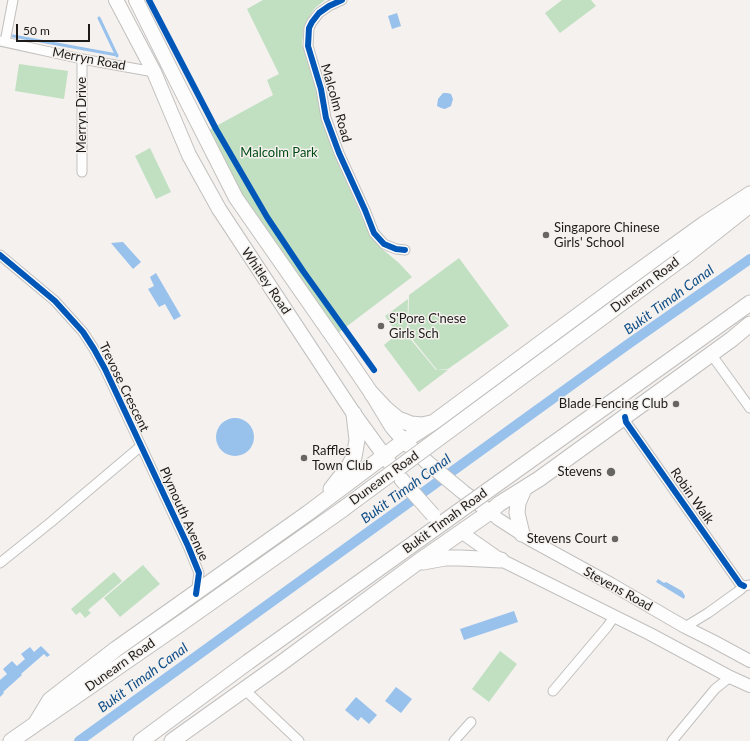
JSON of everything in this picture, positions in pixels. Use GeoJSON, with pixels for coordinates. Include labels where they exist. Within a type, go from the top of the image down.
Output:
{"type":"FeatureCollection","features":[{"type":"Feature","properties":{"kind":"highway"},"geometry":{"type":"LineString","coordinates":[[36,723],[50,700],[116,649],[196,594],[404,441],[434,422],[666,251],[750,194]]}},
{"type":"Feature","properties":{"kind":"highway","name":"Dunearn Road"},"geometry":{"type":"LineString","coordinates":[[11,741],[361,496],[684,257],[750,205]]}},
{"type":"Feature","properties":{"kind":"highway","name":"Bukit Timah Road"},"geometry":{"type":"LineString","coordinates":[[141,741],[248,662],[750,303]]}},
{"type":"Feature","properties":{"kind":"highway"},"geometry":{"type":"LineString","coordinates":[[172,741],[499,504],[524,489],[625,417],[750,324]]}},
{"type":"Feature","properties":{"kind":"highway"},"geometry":{"type":"LineString","coordinates":[[372,394],[398,419],[411,424],[422,425],[434,422]]}},
{"type":"Feature","properties":{"kind":"highway"},"geometry":{"type":"LineString","coordinates":[[308,513],[336,483],[354,457],[357,440],[354,414]]}},
{"type":"Feature","properties":{"kind":"highway"},"geometry":{"type":"LineString","coordinates":[[522,534],[517,513],[518,502],[524,489]]}},
{"type":"Feature","properties":{"kind":"highway"},"geometry":{"type":"LineString","coordinates":[[418,562],[445,558],[501,560]]}},
{"type":"Feature","properties":{"kind":"main road","name":"Whitley Road"},"geometry":{"type":"LineString","coordinates":[[116,0],[154,72],[188,154],[219,210],[354,414],[402,480],[433,515],[461,532]]}},
{"type":"Feature","properties":{"kind":"main road","name":"Whitley Road"},"geometry":{"type":"LineString","coordinates":[[136,0],[236,198],[312,305],[392,426],[404,441],[428,463],[490,512]]}},
{"type":"Feature","properties":{"kind":"main road","name":"Stevens Road"},"geometry":{"type":"LineString","coordinates":[[490,512],[498,519],[529,539],[685,627],[750,661]]}},
{"type":"Feature","properties":{"kind":"main road","name":"Stevens Road"},"geometry":{"type":"LineString","coordinates":[[461,532],[501,560],[650,634],[730,677],[750,686]]}},
{"type":"Feature","properties":{"kind":"street"},"geometry":{"type":"LineString","coordinates":[[2,41],[13,0]]}},
{"type":"Feature","properties":{"kind":"street","name":"Malcolm Road"},"geometry":{"type":"LineString","coordinates":[[342,0],[328,6],[319,13],[309,28],[308,46],[321,89],[326,118],[339,153],[374,233],[384,244],[396,249],[405,250]]}},
{"type":"Feature","properties":{"kind":"street","name":"Merryn Road"},"geometry":{"type":"LineString","coordinates":[[2,41],[82,59],[154,72]]}},
{"type":"Feature","properties":{"kind":"street","name":"Merryn Drive"},"geometry":{"type":"LineString","coordinates":[[82,59],[82,172]]}},
{"type":"Feature","properties":{"kind":"street","name":"Trevose Crescent"},"geometry":{"type":"LineString","coordinates":[[0,255],[55,302],[83,332],[105,370],[141,446],[0,563]]}},
{"type":"Feature","properties":{"kind":"street"},"geometry":{"type":"LineString","coordinates":[[711,354],[750,408]]}},
{"type":"Feature","properties":{"kind":"street","name":"Robin Walk"},"geometry":{"type":"LineString","coordinates":[[625,417],[630,428],[740,584],[747,585]]}},
{"type":"Feature","properties":{"kind":"street","name":"Plymouth Avenue"},"geometry":{"type":"LineString","coordinates":[[141,446],[188,546],[199,573],[196,594]]}},
{"type":"Feature","properties":{"kind":"street","name":"Plymouth Avenue"},"geometry":{"type":"LineString","coordinates":[[199,573],[212,582]]}},
{"type":"Feature","properties":{"kind":"street"},"geometry":{"type":"LineString","coordinates":[[685,627],[708,613],[747,585]]}},
{"type":"Feature","properties":{"kind":"street","name":"Stevens Road"},"geometry":{"type":"LineString","coordinates":[[553,691],[614,617]]}},
{"type":"Feature","properties":{"kind":"street"},"geometry":{"type":"LineString","coordinates":[[672,741],[715,689],[730,677]]}},
{"type":"Feature","properties":{"kind":"street"},"geometry":{"type":"LineString","coordinates":[[244,689],[299,741]]}},
{"type":"Feature","properties":{"kind":"street"},"geometry":{"type":"LineString","coordinates":[[456,740],[470,722]]}},
{"type":"Feature","properties":{"kind":"green space","name":"Malcolm Park"},"geometry":{"type":"Polygon","coordinates":[[[263,0],[325,0],[314,9],[304,26],[302,44],[316,89],[323,119],[334,154],[370,235],[381,248],[399,263],[412,277],[338,333],[242,195],[207,131],[273,95],[267,80],[279,74],[247,9],[263,0]]]}},
{"type":"Feature","properties":{"kind":"green space"},"geometry":{"type":"Polygon","coordinates":[[[562,0],[591,0],[596,6],[560,33],[545,13],[562,0]]]}},
{"type":"Feature","properties":{"kind":"green space"},"geometry":{"type":"Polygon","coordinates":[[[19,64],[68,71],[64,99],[15,91],[19,64]]]}},
{"type":"Feature","properties":{"kind":"green space"},"geometry":{"type":"Polygon","coordinates":[[[150,148],[171,192],[156,199],[135,156],[150,148]]]}},
{"type":"Feature","properties":{"kind":"green space"},"geometry":{"type":"Polygon","coordinates":[[[459,258],[509,326],[448,369],[437,370],[408,334],[409,295],[459,258]]]}},
{"type":"Feature","properties":{"kind":"green space"},"geometry":{"type":"Polygon","coordinates":[[[408,299],[407,335],[436,370],[448,370],[419,392],[384,345],[397,334],[385,316],[408,299]]]}},
{"type":"Feature","properties":{"kind":"green space"},"geometry":{"type":"Polygon","coordinates":[[[143,565],[160,584],[120,617],[104,598],[143,565]]]}},
{"type":"Feature","properties":{"kind":"green space"},"geometry":{"type":"Polygon","coordinates":[[[114,572],[122,581],[88,610],[91,613],[85,618],[80,612],[76,615],[71,609],[114,572]]]}},
{"type":"Feature","properties":{"kind":"green space"},"geometry":{"type":"Polygon","coordinates":[[[500,651],[517,664],[489,702],[472,689],[500,651]]]}},
{"type":"Feature","properties":{"kind":"water"},"geometry":{"type":"Polygon","coordinates":[[[397,13],[401,26],[392,29],[388,16],[397,13]]]}},
{"type":"Feature","properties":{"kind":"water"},"geometry":{"type":"Polygon","coordinates":[[[443,93],[451,94],[453,99],[451,106],[445,109],[437,106],[438,99],[443,93]]]}},
{"type":"Feature","properties":{"kind":"water"},"geometry":{"type":"Polygon","coordinates":[[[123,242],[141,262],[133,269],[111,243],[123,242]]]}},
{"type":"Feature","properties":{"kind":"water"},"geometry":{"type":"Polygon","coordinates":[[[156,273],[181,316],[174,320],[165,304],[159,307],[148,289],[154,286],[150,277],[156,273]]]}},
{"type":"Feature","properties":{"kind":"water"},"geometry":{"type":"Polygon","coordinates":[[[235,418],[245,421],[251,427],[254,437],[251,447],[245,453],[235,456],[225,453],[219,447],[216,437],[219,427],[225,421],[235,418]]]}},
{"type":"Feature","properties":{"kind":"water"},"geometry":{"type":"Polygon","coordinates":[[[658,579],[682,591],[685,596],[684,599],[656,582],[658,579]]]}},
{"type":"Feature","properties":{"kind":"water"},"geometry":{"type":"Polygon","coordinates":[[[514,611],[518,622],[464,640],[460,629],[514,611]]]}},
{"type":"Feature","properties":{"kind":"water"},"geometry":{"type":"Polygon","coordinates":[[[41,646],[50,655],[47,657],[44,654],[21,674],[22,675],[3,692],[4,693],[0,697],[0,680],[7,674],[3,669],[12,661],[17,666],[25,659],[21,654],[30,647],[34,652],[41,646]]]}},
{"type":"Feature","properties":{"kind":"water"},"geometry":{"type":"Polygon","coordinates":[[[396,687],[412,699],[401,713],[385,701],[396,687]]]}},
{"type":"Feature","properties":{"kind":"water"},"geometry":{"type":"Polygon","coordinates":[[[356,697],[377,715],[369,724],[361,717],[358,721],[345,710],[356,697]]]}},
{"type":"Feature","properties":{"kind":"waterway"},"geometry":{"type":"LineString","coordinates":[[99,18],[117,56]]}},
{"type":"Feature","properties":{"kind":"waterway"},"geometry":{"type":"LineString","coordinates":[[13,36],[117,55]]}},
{"type":"Feature","properties":{"kind":"waterway","name":"Bukit Timah Canal"},"geometry":{"type":"LineString","coordinates":[[79,741],[627,345],[750,259]]}},
{"type":"Feature","properties":{"kind":"cycle path"},"geometry":{"type":"LineString","coordinates":[[149,0],[216,129],[267,217],[303,271],[374,370]]}},
{"type":"Feature","properties":{"kind":"cycle path"},"geometry":{"type":"LineString","coordinates":[[342,0],[319,13],[309,28],[308,46],[321,89],[326,118],[339,153],[374,233],[384,244],[396,249],[405,250]]}},
{"type":"Feature","properties":{"kind":"cycle path"},"geometry":{"type":"LineString","coordinates":[[0,255],[55,301],[83,332],[94,349],[105,369],[188,546],[199,573],[196,594]]}},
{"type":"Feature","properties":{"kind":"cycle path"},"geometry":{"type":"LineString","coordinates":[[625,417],[626,422],[740,584],[744,586]]}},
{"type":"Feature","properties":{"kind":"place","name":"Singapore Chinese Girls' School"},"geometry":{"type":"Point","coordinates":[546,235]}},
{"type":"Feature","properties":{"kind":"place","name":"S'Pore C'nese Girls Sch"},"geometry":{"type":"Point","coordinates":[381,326]}},
{"type":"Feature","properties":{"kind":"place","name":"Blade Fencing Club"},"geometry":{"type":"Point","coordinates":[676,404]}},
{"type":"Feature","properties":{"kind":"place","name":"Raffles Town Club"},"geometry":{"type":"Point","coordinates":[304,458]}},
{"type":"Feature","properties":{"kind":"place","name":"Stevens"},"geometry":{"type":"Point","coordinates":[611,472]}},
{"type":"Feature","properties":{"kind":"place","name":"Stevens Court"},"geometry":{"type":"Point","coordinates":[615,539]}}]}
